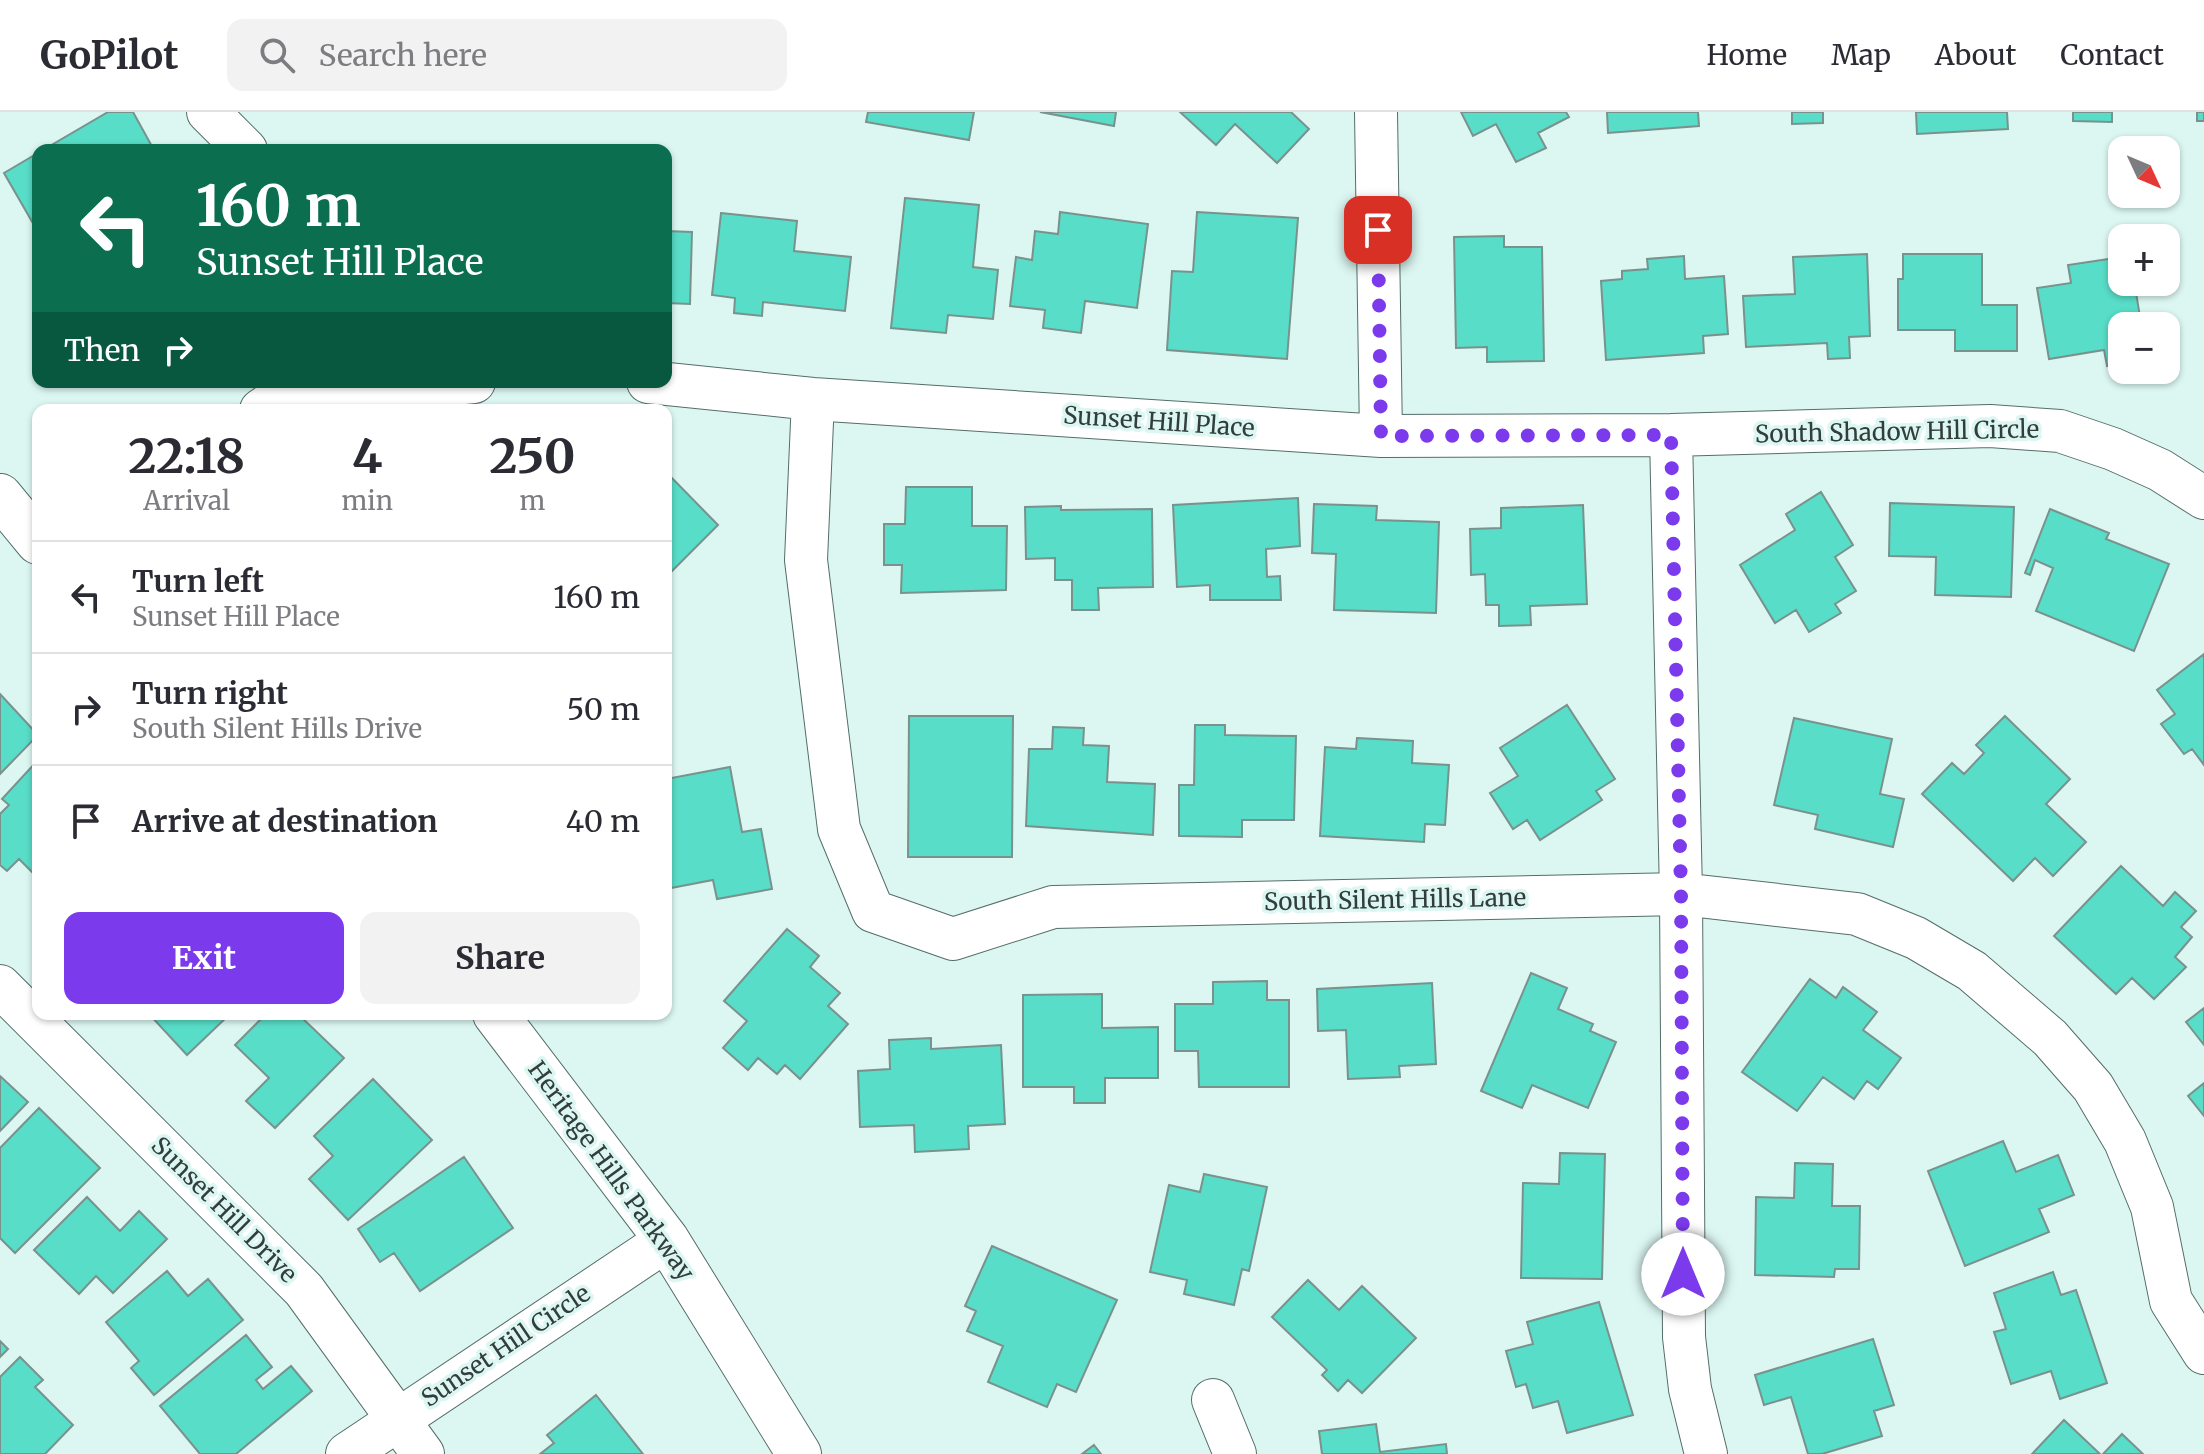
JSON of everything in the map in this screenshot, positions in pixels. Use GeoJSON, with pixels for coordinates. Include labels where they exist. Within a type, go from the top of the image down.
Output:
{"type":"FeatureCollection","features":[{"type":"Feature","properties":{"kind":"street"},"geometry":{"type":"LineString","coordinates":[[208,112],[240,144]]}},
{"type":"Feature","properties":{"kind":"street"},"geometry":{"type":"LineString","coordinates":[[1376,112],[1381,436]]}},
{"type":"Feature","properties":{"kind":"street","name":"Sunset Hill Place"},"geometry":{"type":"LineString","coordinates":[[672,384],[813,399],[1381,436],[1671,435]]}},
{"type":"Feature","properties":{"kind":"street"},"geometry":{"type":"LineString","coordinates":[[270,404],[274,401],[362,395],[463,392]]}},
{"type":"Feature","properties":{"kind":"street","name":"South Silent Hills Lane"},"geometry":{"type":"LineString","coordinates":[[813,399],[808,576],[839,829],[873,911],[953,939],[1053,907],[1681,894],[1857,914],[1927,945],[1972,971],[2050,1038],[2093,1087],[2125,1141],[2152,1207],[2171,1301],[2204,1353]]}},
{"type":"Feature","properties":{"kind":"street","name":"South Shadow Hill Circle"},"geometry":{"type":"LineString","coordinates":[[1671,435],[1990,426],[2060,431],[2137,459],[2203,496]]}},
{"type":"Feature","properties":{"kind":"street"},"geometry":{"type":"LineString","coordinates":[[1671,435],[1681,894],[1684,1337],[1690,1389],[1706,1454]]}},
{"type":"Feature","properties":{"kind":"street"},"geometry":{"type":"LineString","coordinates":[[0,496],[32,535]]}},
{"type":"Feature","properties":{"kind":"street","name":"Sunset Hill Drive"},"geometry":{"type":"LineString","coordinates":[[0,986],[32,1018]]}},
{"type":"Feature","properties":{"kind":"street","name":"Sunset Hill Drive"},"geometry":{"type":"LineString","coordinates":[[34,1020],[304,1290],[423,1454]]}},
{"type":"Feature","properties":{"kind":"street","name":"Heritage Hills Parkway"},"geometry":{"type":"LineString","coordinates":[[500,1020],[667,1240],[799,1454]]}},
{"type":"Feature","properties":{"kind":"street","name":"Sunset Hill Circle"},"geometry":{"type":"LineString","coordinates":[[347,1454],[667,1240]]}},
{"type":"Feature","properties":{"kind":"street"},"geometry":{"type":"LineString","coordinates":[[1213,1400],[1235,1454]]}},
{"type":"Feature","properties":{"kind":"building"},"geometry":{"type":"Polygon","coordinates":[[[108,112],[133,112],[151,144],[53,144],[108,112]]]}},
{"type":"Feature","properties":{"kind":"building"},"geometry":{"type":"Polygon","coordinates":[[[868,112],[974,112],[969,140],[866,122],[868,112]]]}},
{"type":"Feature","properties":{"kind":"building"},"geometry":{"type":"Polygon","coordinates":[[[1040,112],[1116,112],[1114,126],[1040,112]]]}},
{"type":"Feature","properties":{"kind":"building"},"geometry":{"type":"Polygon","coordinates":[[[1180,112],[1291,112],[1309,129],[1277,163],[1235,124],[1216,145],[1180,112]]]}},
{"type":"Feature","properties":{"kind":"building"},"geometry":{"type":"Polygon","coordinates":[[[1461,112],[1566,112],[1569,117],[1538,133],[1546,148],[1516,162],[1496,124],[1473,136],[1461,112]]]}},
{"type":"Feature","properties":{"kind":"building"},"geometry":{"type":"Polygon","coordinates":[[[1607,112],[1698,112],[1699,126],[1608,133],[1607,112]]]}},
{"type":"Feature","properties":{"kind":"building"},"geometry":{"type":"Polygon","coordinates":[[[1792,112],[1823,112],[1823,123],[1792,124],[1792,112]]]}},
{"type":"Feature","properties":{"kind":"building"},"geometry":{"type":"Polygon","coordinates":[[[1916,112],[2007,112],[2008,129],[1917,134],[1916,112]]]}},
{"type":"Feature","properties":{"kind":"building"},"geometry":{"type":"Polygon","coordinates":[[[2073,112],[2112,112],[2112,122],[2073,121],[2073,112]]]}},
{"type":"Feature","properties":{"kind":"building"},"geometry":{"type":"Polygon","coordinates":[[[2197,112],[2204,112],[2204,121],[2197,121],[2197,112]]]}},
{"type":"Feature","properties":{"kind":"building"},"geometry":{"type":"Polygon","coordinates":[[[32,157],[32,222],[4,173],[32,157]]]}},
{"type":"Feature","properties":{"kind":"building"},"geometry":{"type":"Polygon","coordinates":[[[905,198],[979,205],[973,267],[998,270],[993,319],[948,315],[946,333],[891,328],[905,198]]]}},
{"type":"Feature","properties":{"kind":"building"},"geometry":{"type":"Polygon","coordinates":[[[1060,212],[1148,224],[1137,308],[1085,301],[1081,333],[1043,328],[1045,310],[1010,306],[1016,257],[1032,260],[1035,231],[1058,234],[1060,212]]]}},
{"type":"Feature","properties":{"kind":"building"},"geometry":{"type":"Polygon","coordinates":[[[1197,212],[1298,218],[1287,359],[1167,350],[1172,271],[1193,272],[1197,212]]]}},
{"type":"Feature","properties":{"kind":"building"},"geometry":{"type":"Polygon","coordinates":[[[721,213],[797,221],[794,251],[851,257],[845,311],[763,302],[762,316],[734,313],[735,298],[712,295],[721,213]]]}},
{"type":"Feature","properties":{"kind":"building"},"geometry":{"type":"Polygon","coordinates":[[[672,231],[692,232],[690,304],[672,303],[672,231]]]}},
{"type":"Feature","properties":{"kind":"building"},"geometry":{"type":"Polygon","coordinates":[[[1504,236],[1504,247],[1542,247],[1544,361],[1487,362],[1487,347],[1456,348],[1454,237],[1504,236]]]}},
{"type":"Feature","properties":{"kind":"building"},"geometry":{"type":"Polygon","coordinates":[[[1867,254],[1870,336],[1849,337],[1850,358],[1828,359],[1827,343],[1746,347],[1743,296],[1795,294],[1793,257],[1867,254]]]}},
{"type":"Feature","properties":{"kind":"building"},"geometry":{"type":"Polygon","coordinates":[[[1903,254],[1982,254],[1982,305],[2017,305],[2017,351],[1955,351],[1955,330],[1898,330],[1898,279],[1903,279],[1903,254]]]}},
{"type":"Feature","properties":{"kind":"building"},"geometry":{"type":"Polygon","coordinates":[[[1684,256],[1685,279],[1724,276],[1728,334],[1703,336],[1704,353],[1606,360],[1601,281],[1622,279],[1622,271],[1648,269],[1647,259],[1684,256]]]}},
{"type":"Feature","properties":{"kind":"building"},"geometry":{"type":"Polygon","coordinates":[[[2108,259],[2108,296],[2137,296],[2139,312],[2108,312],[2108,366],[2104,350],[2049,359],[2037,288],[2071,283],[2068,265],[2108,259]]]}},
{"type":"Feature","properties":{"kind":"building"},"geometry":{"type":"Polygon","coordinates":[[[672,478],[718,525],[672,571],[672,478]]]}},
{"type":"Feature","properties":{"kind":"building"},"geometry":{"type":"Polygon","coordinates":[[[906,487],[972,487],[972,526],[1007,526],[1006,590],[901,593],[902,565],[884,565],[884,524],[905,524],[906,487]]]}},
{"type":"Feature","properties":{"kind":"building"},"geometry":{"type":"Polygon","coordinates":[[[1821,492],[1853,545],[1835,557],[1856,591],[1835,604],[1841,613],[1809,632],[1796,610],[1775,623],[1740,565],[1795,530],[1786,514],[1821,492]]]}},
{"type":"Feature","properties":{"kind":"building"},"geometry":{"type":"Polygon","coordinates":[[[1298,498],[1300,546],[1266,549],[1267,577],[1280,576],[1281,600],[1210,600],[1210,585],[1177,587],[1173,505],[1298,498]]]}},
{"type":"Feature","properties":{"kind":"building"},"geometry":{"type":"Polygon","coordinates":[[[1890,503],[2014,507],[2011,597],[1935,595],[1936,557],[1889,556],[1890,503]]]}},
{"type":"Feature","properties":{"kind":"building"},"geometry":{"type":"Polygon","coordinates":[[[1314,504],[1377,506],[1376,520],[1439,522],[1436,613],[1334,610],[1336,554],[1312,553],[1314,504]]]}},
{"type":"Feature","properties":{"kind":"building"},"geometry":{"type":"Polygon","coordinates":[[[1583,505],[1587,604],[1530,606],[1531,625],[1499,626],[1499,605],[1486,605],[1485,574],[1471,575],[1470,529],[1501,528],[1501,508],[1583,505]]]}},
{"type":"Feature","properties":{"kind":"building"},"geometry":{"type":"Polygon","coordinates":[[[1061,506],[1061,510],[1152,509],[1153,587],[1098,588],[1099,610],[1072,610],[1072,580],[1055,580],[1055,558],[1026,559],[1025,507],[1061,506]]]}},
{"type":"Feature","properties":{"kind":"building"},"geometry":{"type":"Polygon","coordinates":[[[2050,509],[2109,533],[2106,539],[2169,564],[2134,651],[2036,611],[2053,568],[2035,560],[2030,575],[2025,573],[2050,509]]]}},
{"type":"Feature","properties":{"kind":"building"},"geometry":{"type":"Polygon","coordinates":[[[2204,654],[2204,765],[2192,749],[2184,754],[2161,724],[2175,714],[2157,690],[2204,654]]]}},
{"type":"Feature","properties":{"kind":"building"},"geometry":{"type":"Polygon","coordinates":[[[0,694],[32,729],[32,741],[0,774],[0,694]]]}},
{"type":"Feature","properties":{"kind":"building"},"geometry":{"type":"Polygon","coordinates":[[[1567,705],[1615,779],[1596,791],[1602,800],[1540,840],[1527,820],[1513,829],[1490,793],[1518,776],[1500,748],[1567,705]]]}},
{"type":"Feature","properties":{"kind":"building"},"geometry":{"type":"Polygon","coordinates":[[[909,716],[1013,716],[1012,857],[908,857],[909,716]]]}},
{"type":"Feature","properties":{"kind":"building"},"geometry":{"type":"Polygon","coordinates":[[[2005,716],[2070,779],[2046,804],[2086,842],[2053,876],[2035,858],[2013,881],[1922,794],[1952,763],[1964,774],[1984,753],[1976,745],[2005,716]]]}},
{"type":"Feature","properties":{"kind":"building"},"geometry":{"type":"Polygon","coordinates":[[[1794,718],[1892,739],[1880,794],[1904,799],[1893,847],[1815,829],[1818,815],[1774,805],[1794,718]]]}},
{"type":"Feature","properties":{"kind":"building"},"geometry":{"type":"Polygon","coordinates":[[[1195,725],[1225,725],[1225,735],[1296,736],[1294,820],[1242,820],[1242,837],[1179,836],[1179,785],[1194,785],[1195,725]]]}},
{"type":"Feature","properties":{"kind":"building"},"geometry":{"type":"Polygon","coordinates":[[[1053,727],[1084,728],[1083,745],[1109,746],[1107,782],[1155,784],[1153,835],[1026,826],[1029,749],[1052,749],[1053,727]]]}},
{"type":"Feature","properties":{"kind":"building"},"geometry":{"type":"Polygon","coordinates":[[[1357,738],[1413,741],[1412,763],[1449,765],[1445,825],[1425,824],[1424,842],[1320,836],[1325,747],[1356,749],[1357,738]]]}},
{"type":"Feature","properties":{"kind":"building"},"geometry":{"type":"Polygon","coordinates":[[[32,766],[32,872],[19,859],[7,871],[0,865],[0,814],[9,805],[2,799],[32,766]]]}},
{"type":"Feature","properties":{"kind":"building"},"geometry":{"type":"Polygon","coordinates":[[[730,767],[742,832],[761,829],[772,889],[717,899],[713,880],[672,888],[672,778],[730,767]]]}},
{"type":"Feature","properties":{"kind":"building"},"geometry":{"type":"Polygon","coordinates":[[[2121,866],[2163,906],[2175,892],[2196,911],[2181,927],[2192,937],[2175,957],[2186,967],[2154,999],[2132,978],[2116,994],[2054,936],[2121,866]]]}},
{"type":"Feature","properties":{"kind":"building"},"geometry":{"type":"Polygon","coordinates":[[[787,929],[819,956],[810,967],[840,993],[828,1006],[848,1024],[800,1079],[785,1065],[777,1074],[758,1058],[748,1070],[723,1048],[747,1021],[724,1001],[787,929]]]}},
{"type":"Feature","properties":{"kind":"building"},"geometry":{"type":"Polygon","coordinates":[[[1531,973],[1567,988],[1558,1009],[1593,1024],[1590,1031],[1616,1042],[1588,1108],[1532,1085],[1522,1108],[1481,1091],[1531,973]]]}},
{"type":"Feature","properties":{"kind":"building"},"geometry":{"type":"Polygon","coordinates":[[[1810,979],[1836,998],[1843,987],[1877,1012],[1863,1030],[1901,1058],[1878,1089],[1867,1081],[1854,1099],[1823,1077],[1797,1111],[1742,1072],[1810,979]]]}},
{"type":"Feature","properties":{"kind":"building"},"geometry":{"type":"Polygon","coordinates":[[[1267,981],[1267,1000],[1289,1000],[1289,1087],[1199,1087],[1198,1051],[1175,1051],[1175,1004],[1213,1004],[1213,982],[1267,981]]]}},
{"type":"Feature","properties":{"kind":"building"},"geometry":{"type":"Polygon","coordinates":[[[1432,983],[1436,1064],[1399,1066],[1400,1077],[1348,1079],[1346,1030],[1318,1031],[1317,989],[1432,983]]]}},
{"type":"Feature","properties":{"kind":"building"},"geometry":{"type":"Polygon","coordinates":[[[1102,994],[1102,1028],[1158,1027],[1158,1078],[1105,1078],[1105,1103],[1074,1103],[1074,1087],[1023,1087],[1023,995],[1102,994]]]}},
{"type":"Feature","properties":{"kind":"building"},"geometry":{"type":"Polygon","coordinates":[[[2204,1008],[2204,1045],[2186,1022],[2204,1008]]]}},
{"type":"Feature","properties":{"kind":"building"},"geometry":{"type":"Polygon","coordinates":[[[155,1020],[224,1020],[187,1055],[155,1020]]]}},
{"type":"Feature","properties":{"kind":"building"},"geometry":{"type":"Polygon","coordinates":[[[260,1020],[304,1020],[344,1058],[275,1128],[246,1101],[269,1078],[235,1045],[260,1020]]]}},
{"type":"Feature","properties":{"kind":"building"},"geometry":{"type":"Polygon","coordinates":[[[931,1038],[931,1049],[1001,1045],[1005,1124],[968,1126],[969,1149],[915,1152],[914,1125],[860,1127],[858,1071],[890,1069],[889,1040],[931,1038]]]}},
{"type":"Feature","properties":{"kind":"building"},"geometry":{"type":"Polygon","coordinates":[[[0,1076],[28,1102],[0,1131],[0,1076]]]}},
{"type":"Feature","properties":{"kind":"building"},"geometry":{"type":"Polygon","coordinates":[[[373,1079],[432,1140],[348,1220],[309,1179],[333,1156],[314,1136],[373,1079]]]}},
{"type":"Feature","properties":{"kind":"building"},"geometry":{"type":"Polygon","coordinates":[[[2204,1083],[2204,1116],[2188,1096],[2204,1083]]]}},
{"type":"Feature","properties":{"kind":"building"},"geometry":{"type":"Polygon","coordinates":[[[39,1108],[100,1168],[15,1253],[0,1238],[0,1148],[39,1108]]]}},
{"type":"Feature","properties":{"kind":"building"},"geometry":{"type":"Polygon","coordinates":[[[2003,1141],[2016,1172],[2058,1155],[2074,1195],[2039,1209],[2049,1232],[1965,1266],[1928,1171],[2003,1141]]]}},
{"type":"Feature","properties":{"kind":"building"},"geometry":{"type":"Polygon","coordinates":[[[1560,1153],[1605,1154],[1602,1279],[1521,1278],[1523,1183],[1559,1184],[1560,1153]]]}},
{"type":"Feature","properties":{"kind":"building"},"geometry":{"type":"Polygon","coordinates":[[[464,1157],[513,1228],[420,1291],[394,1253],[380,1262],[358,1229],[464,1157]]]}},
{"type":"Feature","properties":{"kind":"building"},"geometry":{"type":"Polygon","coordinates":[[[1795,1163],[1833,1164],[1832,1206],[1860,1206],[1859,1269],[1835,1269],[1834,1277],[1755,1275],[1756,1197],[1794,1198],[1795,1163]]]}},
{"type":"Feature","properties":{"kind":"building"},"geometry":{"type":"Polygon","coordinates":[[[1204,1174],[1267,1187],[1249,1271],[1242,1269],[1234,1305],[1184,1294],[1187,1280],[1150,1272],[1169,1185],[1200,1192],[1204,1174]]]}},
{"type":"Feature","properties":{"kind":"building"},"geometry":{"type":"Polygon","coordinates":[[[87,1197],[120,1231],[139,1211],[167,1239],[113,1293],[96,1276],[79,1294],[34,1250],[87,1197]]]}},
{"type":"Feature","properties":{"kind":"building"},"geometry":{"type":"Polygon","coordinates":[[[992,1246],[1117,1300],[1076,1392],[1057,1384],[1047,1407],[988,1382],[1003,1346],[967,1331],[976,1311],[965,1306],[992,1246]]]}},
{"type":"Feature","properties":{"kind":"building"},"geometry":{"type":"Polygon","coordinates":[[[167,1271],[188,1296],[208,1279],[243,1320],[154,1395],[131,1368],[139,1361],[106,1322],[167,1271]]]}},
{"type":"Feature","properties":{"kind":"building"},"geometry":{"type":"Polygon","coordinates":[[[2053,1272],[2061,1295],[2076,1290],[2107,1383],[2060,1399],[2051,1371],[2011,1384],[1994,1332],[2006,1329],[1994,1293],[2053,1272]]]}},
{"type":"Feature","properties":{"kind":"building"},"geometry":{"type":"Polygon","coordinates":[[[1308,1280],[1339,1310],[1362,1286],[1416,1338],[1362,1393],[1348,1380],[1338,1391],[1322,1375],[1327,1370],[1272,1317],[1308,1280]]]}},
{"type":"Feature","properties":{"kind":"building"},"geometry":{"type":"Polygon","coordinates":[[[1599,1302],[1633,1415],[1567,1433],[1558,1401],[1533,1408],[1526,1384],[1516,1387],[1506,1351],[1533,1344],[1527,1322],[1599,1302]]]}},
{"type":"Feature","properties":{"kind":"building"},"geometry":{"type":"Polygon","coordinates":[[[246,1335],[272,1367],[256,1380],[263,1389],[291,1366],[312,1391],[236,1454],[200,1454],[160,1406],[246,1335]]]}},
{"type":"Feature","properties":{"kind":"building"},"geometry":{"type":"Polygon","coordinates":[[[1873,1339],[1894,1405],[1874,1411],[1882,1436],[1822,1454],[1808,1454],[1791,1397],[1764,1405],[1755,1375],[1873,1339]]]}},
{"type":"Feature","properties":{"kind":"building"},"geometry":{"type":"Polygon","coordinates":[[[0,1341],[8,1349],[0,1357],[0,1341]]]}},
{"type":"Feature","properties":{"kind":"building"},"geometry":{"type":"Polygon","coordinates":[[[20,1357],[43,1380],[35,1387],[73,1425],[45,1454],[0,1454],[0,1377],[20,1357]]]}},
{"type":"Feature","properties":{"kind":"building"},"geometry":{"type":"Polygon","coordinates":[[[596,1395],[643,1454],[540,1454],[554,1443],[547,1435],[596,1395]]]}},
{"type":"Feature","properties":{"kind":"building"},"geometry":{"type":"Polygon","coordinates":[[[2064,1420],[2100,1454],[2032,1454],[2064,1420]]]}},
{"type":"Feature","properties":{"kind":"building"},"geometry":{"type":"Polygon","coordinates":[[[1376,1424],[1380,1452],[1446,1444],[1447,1454],[1322,1454],[1319,1431],[1376,1424]]]}},
{"type":"Feature","properties":{"kind":"building"},"geometry":{"type":"Polygon","coordinates":[[[2122,1434],[2143,1454],[2103,1454],[2122,1434]]]}},
{"type":"Feature","properties":{"kind":"building"},"geometry":{"type":"Polygon","coordinates":[[[1094,1445],[1101,1454],[1082,1454],[1094,1445]]]}},
{"type":"Feature","properties":{"kind":"route"},"geometry":{"type":"LineString","coordinates":[[1378,230],[1381,436],[1671,435],[1681,894],[1683,1274]]}}]}
